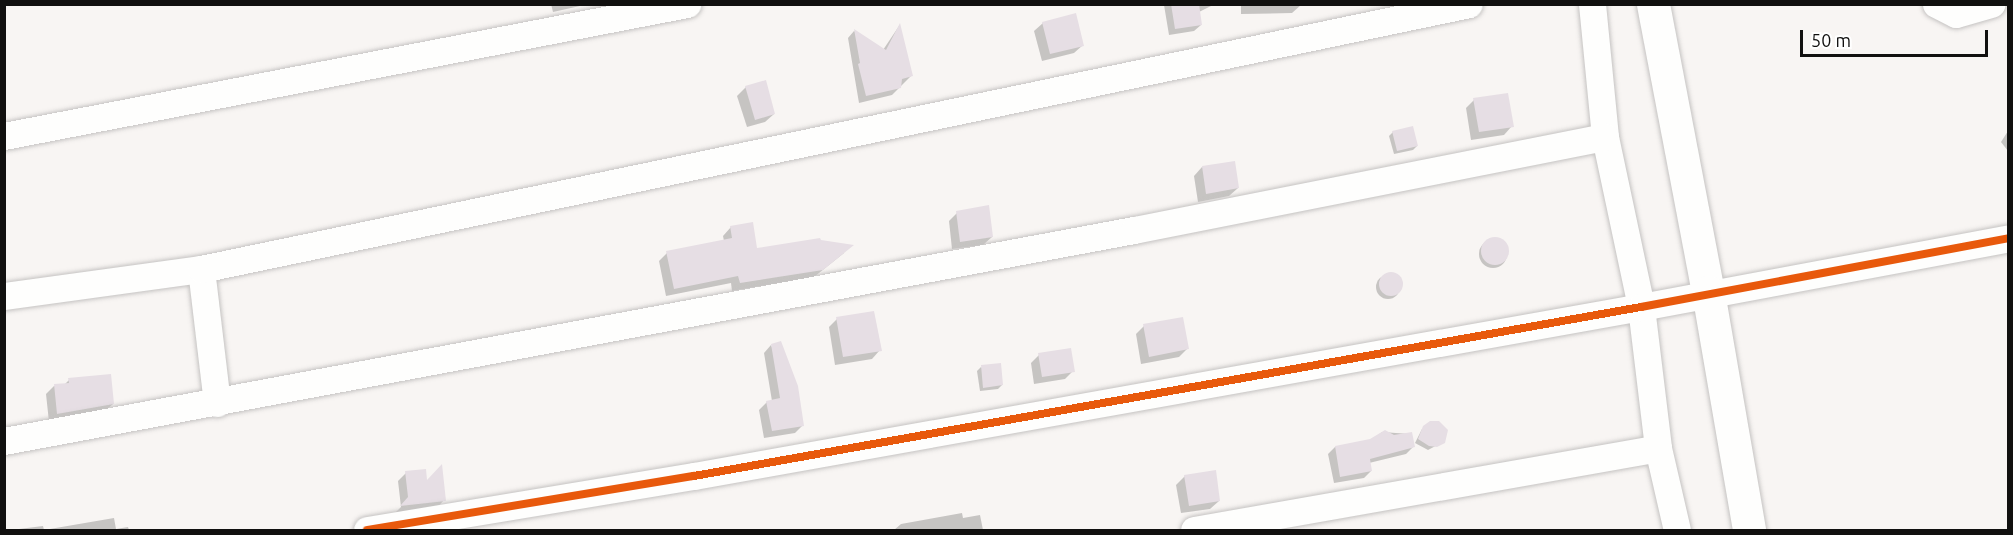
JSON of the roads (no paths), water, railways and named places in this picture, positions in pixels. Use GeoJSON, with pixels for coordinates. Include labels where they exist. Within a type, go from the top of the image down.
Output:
{"type":"FeatureCollection","features":[{"type":"Feature","properties":{"kind":"street"},"geometry":{"type":"LineString","coordinates":[[4,136],[687,4]]}},
{"type":"Feature","properties":{"kind":"street"},"geometry":{"type":"LineString","coordinates":[[4,296],[201,269],[1469,4]]}},
{"type":"Feature","properties":{"kind":"street"},"geometry":{"type":"LineString","coordinates":[[1592,4],[1605,137],[1641,307],[1658,448],[1677,531]]}},
{"type":"Feature","properties":{"kind":"street"},"geometry":{"type":"LineString","coordinates":[[1653,4],[1708,292],[1749,531]]}},
{"type":"Feature","properties":{"kind":"street"},"geometry":{"type":"LineString","coordinates":[[1936,4],[1956,14],[1992,4]]}},
{"type":"Feature","properties":{"kind":"street"},"geometry":{"type":"LineString","coordinates":[[4,441],[1146,228],[1605,137]]}},
{"type":"Feature","properties":{"kind":"street"},"geometry":{"type":"LineString","coordinates":[[367,531],[694,476],[1641,307],[1708,292],[2008,238]]}},
{"type":"Feature","properties":{"kind":"street"},"geometry":{"type":"LineString","coordinates":[[201,269],[216,403]]}},
{"type":"Feature","properties":{"kind":"street"},"geometry":{"type":"LineString","coordinates":[[1194,531],[1658,448]]}}]}
